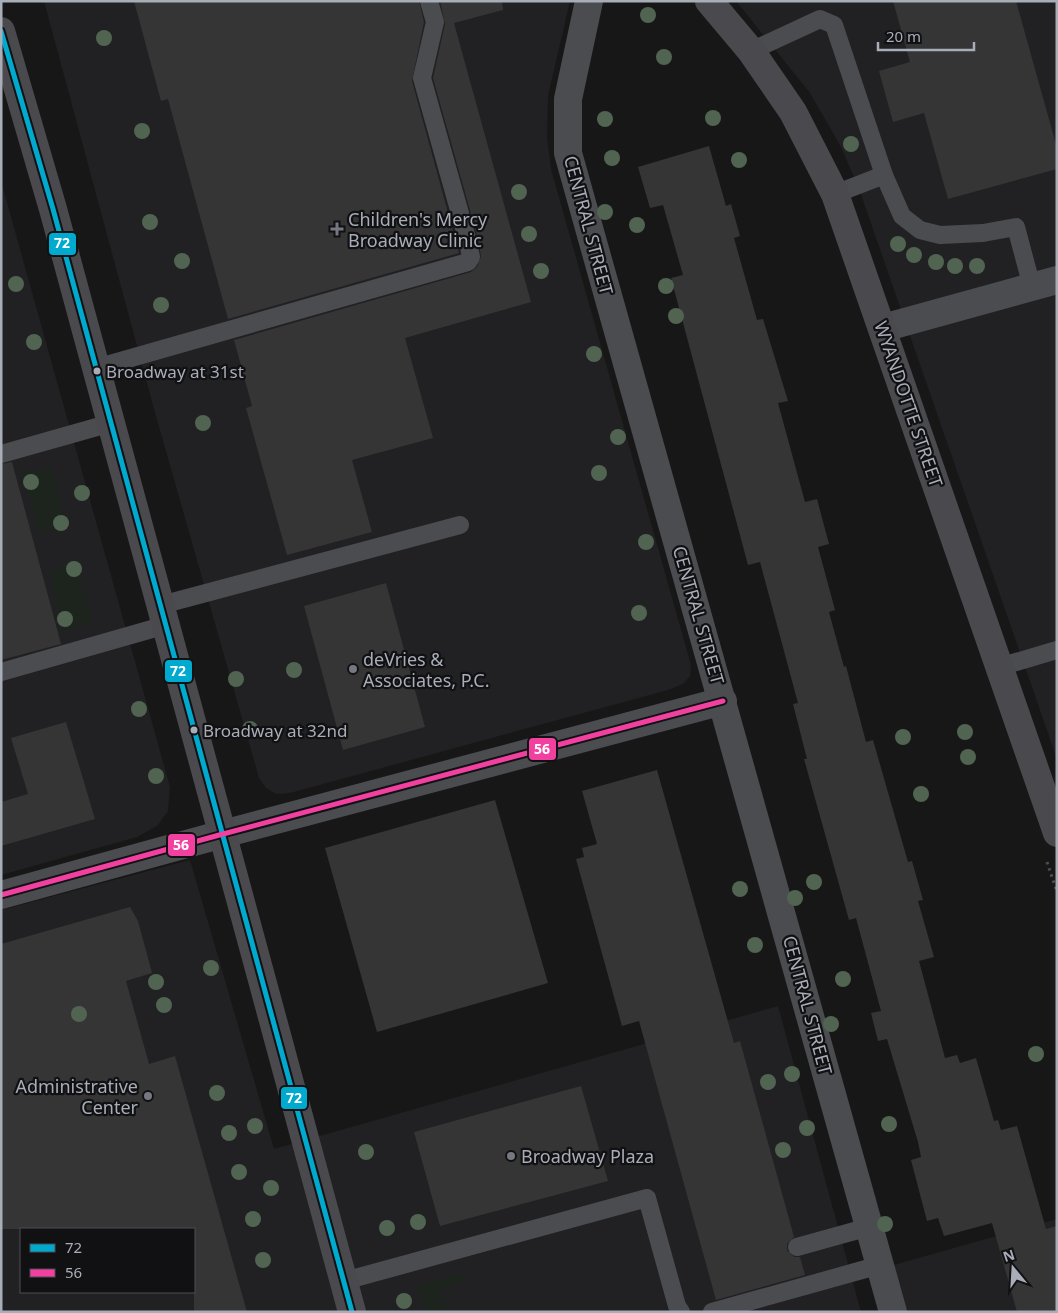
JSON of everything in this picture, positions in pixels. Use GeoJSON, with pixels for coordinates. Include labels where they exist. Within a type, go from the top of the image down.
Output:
{"type":"FeatureCollection","features":[{"type":"Feature","properties":{"kind":"main road","name":"WYANDOTTE STREET"},"geometry":{"type":"LineString","coordinates":[[709,1],[751,51],[793,112],[835,194],[1057,833]]}},
{"type":"Feature","properties":{"kind":"main road"},"geometry":{"type":"LineString","coordinates":[[1,31],[164,615],[352,1312]]}},
{"type":"Feature","properties":{"kind":"street","name":"CENTRAL STREET"},"geometry":{"type":"LineString","coordinates":[[588,1],[568,99],[568,153],[724,701],[893,1312]]}},
{"type":"Feature","properties":{"kind":"street"},"geometry":{"type":"LineString","coordinates":[[883,328],[1044,283]]}},
{"type":"Feature","properties":{"kind":"street"},"geometry":{"type":"LineString","coordinates":[[1,895],[724,701]]}},
{"type":"Feature","properties":{"kind":"lane"},"geometry":{"type":"LineString","coordinates":[[96,368],[468,262],[472,257],[422,78],[435,22],[429,1]]}},
{"type":"Feature","properties":{"kind":"lane"},"geometry":{"type":"LineString","coordinates":[[751,51],[820,19],[834,25],[884,175],[902,216],[920,230],[940,235],[983,233],[1016,227],[1044,283]]}},
{"type":"Feature","properties":{"kind":"lane"},"geometry":{"type":"LineString","coordinates":[[835,194],[884,175]]}},
{"type":"Feature","properties":{"kind":"lane"},"geometry":{"type":"LineString","coordinates":[[1,454],[111,423]]}},
{"type":"Feature","properties":{"kind":"lane"},"geometry":{"type":"LineString","coordinates":[[1,672],[164,615],[460,524]]}},
{"type":"Feature","properties":{"kind":"lane"},"geometry":{"type":"LineString","coordinates":[[999,667],[1057,650]]}},
{"type":"Feature","properties":{"kind":"lane"},"geometry":{"type":"LineString","coordinates":[[344,1280],[647,1198],[674,1298],[682,1312]]}},
{"type":"Feature","properties":{"kind":"lane"},"geometry":{"type":"LineString","coordinates":[[797,1247],[869,1227]]}},
{"type":"Feature","properties":{"kind":"lane"},"geometry":{"type":"LineString","coordinates":[[712,1312],[880,1265]]}},
{"type":"Feature","properties":{"kind":"shaded area"},"geometry":{"type":"Polygon","coordinates":[[[44,1],[570,1],[548,96],[547,137],[551,169],[691,665],[690,676],[683,684],[668,690],[290,793],[276,794],[266,788],[259,778],[154,409],[44,1]]]}},
{"type":"Feature","properties":{"kind":"shaded area"},"geometry":{"type":"Polygon","coordinates":[[[736,1],[1057,1],[1057,759],[858,186],[841,147],[810,93],[736,1]]]}},
{"type":"Feature","properties":{"kind":"shaded area"},"geometry":{"type":"Polygon","coordinates":[[[1,181],[170,787],[168,811],[157,826],[137,837],[1,875],[1,181]]]}},
{"type":"Feature","properties":{"kind":"shaded area"},"geometry":{"type":"Polygon","coordinates":[[[51,466],[67,526],[39,533],[22,473],[51,466]]]}},
{"type":"Feature","properties":{"kind":"shaded area"},"geometry":{"type":"Polygon","coordinates":[[[76,563],[93,623],[64,630],[49,571],[76,563]]]}},
{"type":"Feature","properties":{"kind":"shaded area"},"geometry":{"type":"Polygon","coordinates":[[[190,860],[274,1149],[778,1006],[861,1312],[1,1312],[1,910],[190,860]]]}},
{"type":"Feature","properties":{"kind":"shaded area"},"geometry":{"type":"Polygon","coordinates":[[[1057,1219],[1057,1312],[904,1312],[890,1266],[1057,1219]]]}},
{"type":"Feature","properties":{"kind":"shaded area"},"geometry":{"type":"Polygon","coordinates":[[[462,1273],[467,1276],[464,1281],[442,1289],[448,1312],[424,1312],[417,1286],[462,1273]]]}},
{"type":"Feature","properties":{"kind":"building"},"geometry":{"type":"Polygon","coordinates":[[[134,1],[419,1],[424,22],[412,81],[459,253],[228,319],[168,99],[161,101],[134,1]]]}},
{"type":"Feature","properties":{"kind":"building"},"geometry":{"type":"Polygon","coordinates":[[[440,1],[502,1],[503,10],[454,23],[531,302],[405,338],[433,438],[352,460],[372,532],[287,555],[246,408],[252,406],[234,340],[471,272],[477,267],[481,256],[478,239],[433,78],[445,24],[440,1]]]}},
{"type":"Feature","properties":{"kind":"building"},"geometry":{"type":"Polygon","coordinates":[[[893,1],[1016,1],[1057,148],[1057,169],[948,199],[924,113],[893,122],[879,71],[910,62],[893,1]]]}},
{"type":"Feature","properties":{"kind":"building"},"geometry":{"type":"Polygon","coordinates":[[[709,146],[726,206],[731,204],[740,236],[734,238],[757,320],[763,319],[788,401],[778,403],[805,502],[817,499],[829,544],[818,547],[835,610],[829,612],[844,667],[846,666],[866,742],[873,740],[908,862],[912,861],[923,900],[918,901],[934,957],[919,961],[945,1058],[957,1055],[960,1063],[976,1058],[994,1121],[998,1120],[1001,1130],[1017,1126],[1046,1229],[1057,1226],[1057,1312],[1017,1312],[992,1223],[944,1236],[938,1218],[927,1221],[911,1160],[921,1157],[918,1142],[887,1039],[878,1041],[871,1013],[881,1011],[856,918],[849,920],[804,759],[807,759],[793,704],[798,703],[760,562],[748,565],[671,278],[683,275],[663,205],[650,208],[638,167],[709,146]]]}},
{"type":"Feature","properties":{"kind":"building"},"geometry":{"type":"Polygon","coordinates":[[[12,462],[61,644],[1,660],[1,464],[12,462]]]}},
{"type":"Feature","properties":{"kind":"building"},"geometry":{"type":"Polygon","coordinates":[[[386,583],[425,727],[343,750],[304,606],[386,583]]]}},
{"type":"Feature","properties":{"kind":"building"},"geometry":{"type":"Polygon","coordinates":[[[66,722],[95,819],[1,846],[1,802],[28,794],[11,738],[66,722]]]}},
{"type":"Feature","properties":{"kind":"building"},"geometry":{"type":"Polygon","coordinates":[[[657,770],[734,1043],[740,1041],[794,1237],[787,1244],[787,1250],[794,1257],[800,1257],[805,1275],[716,1300],[639,1021],[622,1026],[576,859],[584,857],[582,848],[597,844],[582,791],[657,770]]]}},
{"type":"Feature","properties":{"kind":"building"},"geometry":{"type":"Polygon","coordinates":[[[495,800],[548,983],[377,1032],[325,848],[495,800]]]}},
{"type":"Feature","properties":{"kind":"building"},"geometry":{"type":"Polygon","coordinates":[[[130,907],[138,921],[152,973],[126,981],[149,1064],[175,1056],[247,1312],[194,1312],[195,1228],[1,1229],[1,944],[130,907]]]}},
{"type":"Feature","properties":{"kind":"building","name":"Broadway Plaza"},"geometry":{"type":"Polygon","coordinates":[[[581,1086],[608,1181],[440,1226],[414,1132],[581,1086]]]}},
{"type":"Feature","properties":{"kind":"transit line","name":"72"},"geometry":{"type":"LineString","coordinates":[[1,31],[53,209],[352,1312]]}},
{"type":"Feature","properties":{"kind":"transit line","name":"56"},"geometry":{"type":"LineString","coordinates":[[1,895],[723,701]]}},
{"type":"Feature","properties":{"kind":"place","name":"Children's Mercy Broadway Clinic"},"geometry":{"type":"Point","coordinates":[337,229]}},
{"type":"Feature","properties":{"kind":"place","name":"Broadway at 31st"},"geometry":{"type":"Point","coordinates":[97,371]}},
{"type":"Feature","properties":{"kind":"place","name":"deVries & Associates, P.C."},"geometry":{"type":"Point","coordinates":[353,669]}},
{"type":"Feature","properties":{"kind":"place","name":"Broadway at 32nd"},"geometry":{"type":"Point","coordinates":[194,730]}},
{"type":"Feature","properties":{"kind":"place","name":"Administrative Center"},"geometry":{"type":"Point","coordinates":[148,1096]}},
{"type":"Feature","properties":{"kind":"place","name":"Broadway Plaza"},"geometry":{"type":"Point","coordinates":[511,1156]}}]}
